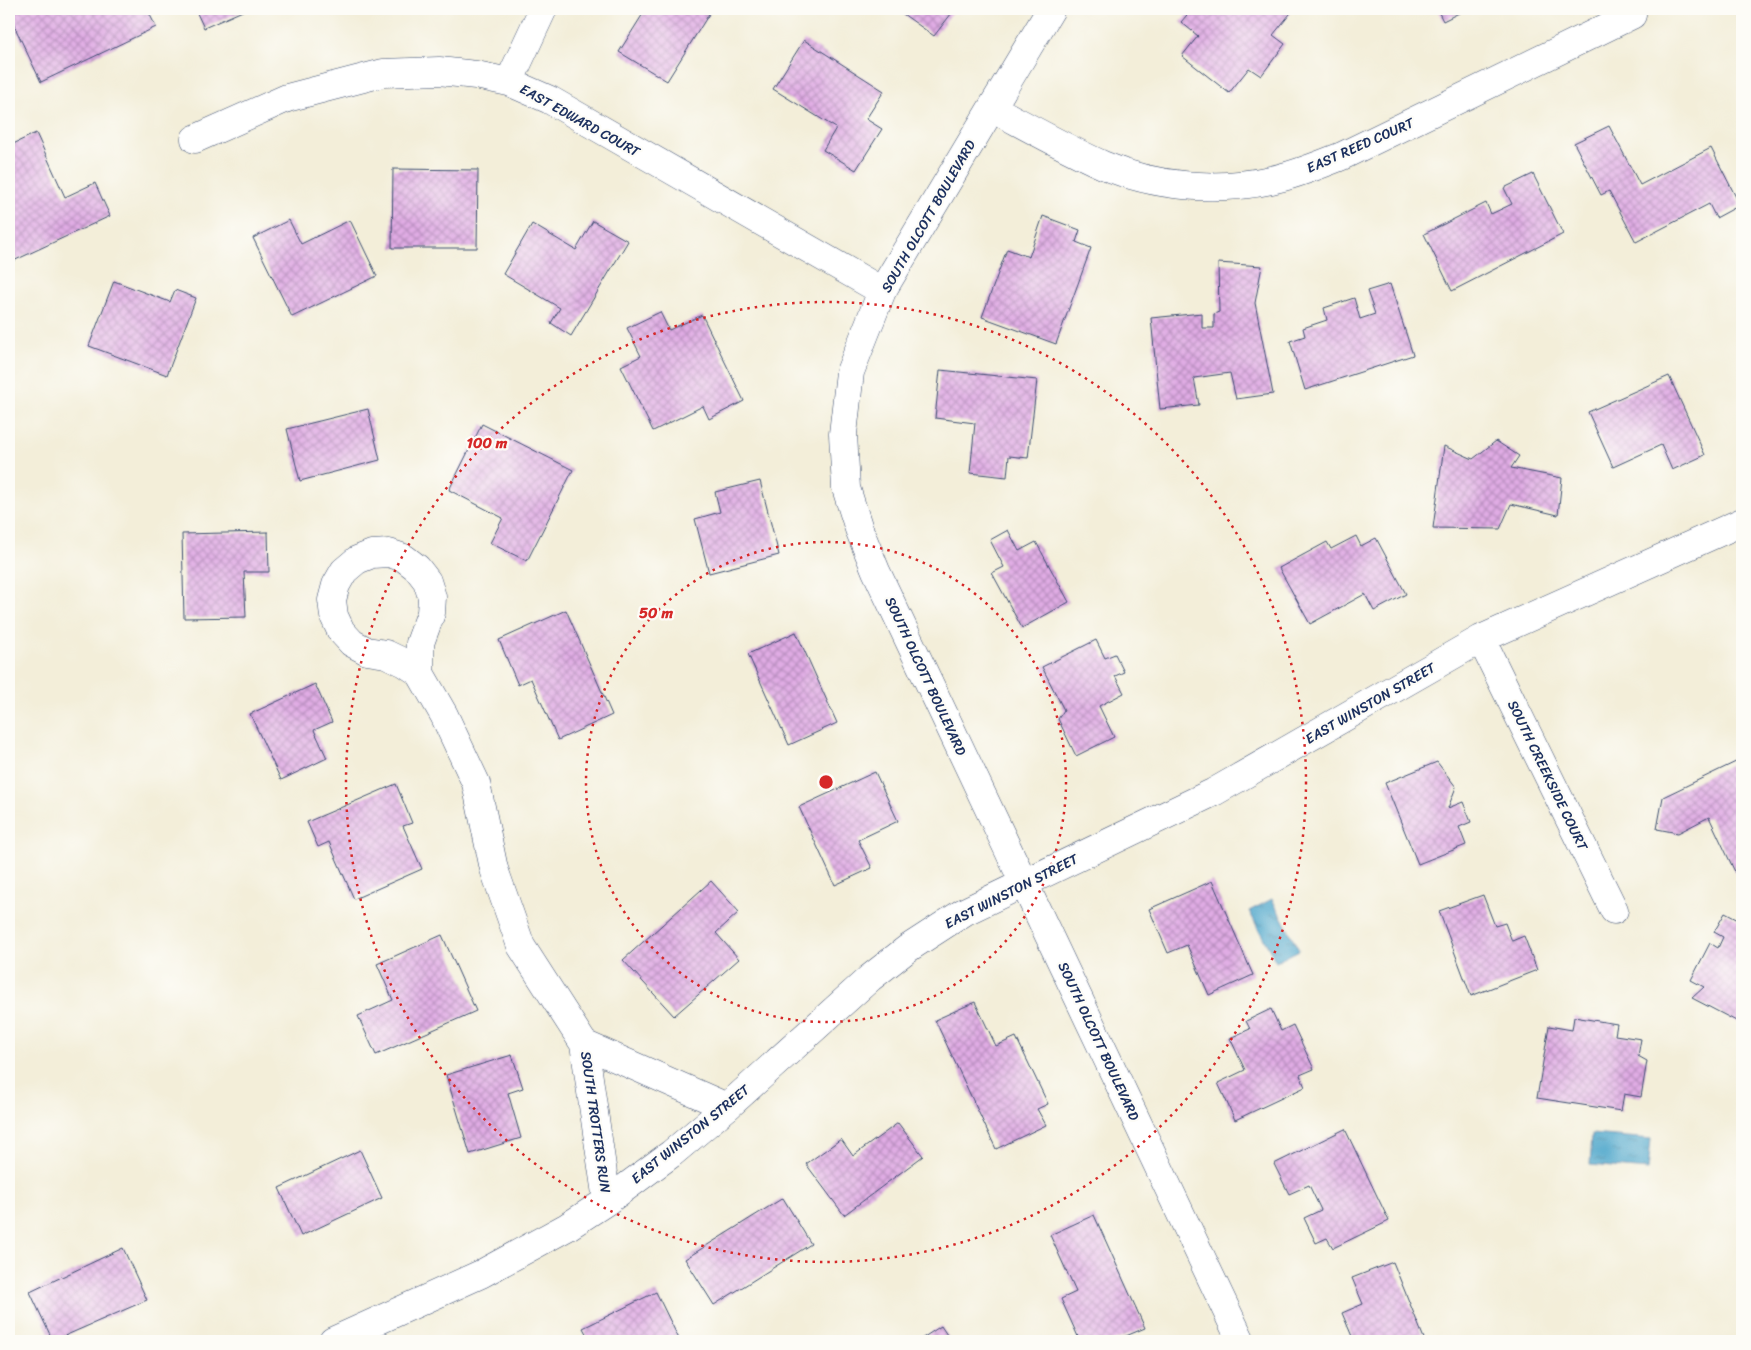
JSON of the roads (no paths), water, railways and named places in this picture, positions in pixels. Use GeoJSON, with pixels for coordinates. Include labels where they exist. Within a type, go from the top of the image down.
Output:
{"type":"FeatureCollection","features":[{"type":"Feature","properties":{"kind":"street"},"geometry":{"type":"LineString","coordinates":[[509,82],[543,9]]}},
{"type":"Feature","properties":{"kind":"street","name":"SOUTH OLCOTT BOULEVARD"},"geometry":{"type":"LineString","coordinates":[[1051,9],[882,291],[850,372],[843,434],[846,488],[859,529],[876,571],[1241,1341]]}},
{"type":"Feature","properties":{"kind":"street","name":"EAST REED COURT"},"geometry":{"type":"LineString","coordinates":[[992,108],[1103,165],[1146,179],[1183,185],[1210,186],[1270,181],[1342,156],[1632,15]]}},
{"type":"Feature","properties":{"kind":"street","name":"EAST EDWARD COURT"},"geometry":{"type":"LineString","coordinates":[[196,139],[287,98],[383,72],[439,71],[476,75],[509,82],[550,100],[882,291]]}},
{"type":"Feature","properties":{"kind":"street","name":"EAST WINSTON STREET"},"geometry":{"type":"LineString","coordinates":[[333,1341],[481,1274],[567,1227],[607,1201],[671,1154],[727,1107],[870,978],[907,948],[964,912],[1214,792],[1482,640],[1742,522]]}},
{"type":"Feature","properties":{"kind":"street","name":"SOUTH TROTTERS RUN"},"geometry":{"type":"LineString","coordinates":[[420,674],[420,643],[431,613],[432,597],[427,581],[417,568],[404,558],[389,553],[372,554],[357,560],[340,578],[332,600],[334,616],[341,631],[352,643],[368,651],[386,654],[405,663],[420,674],[444,714],[476,782],[494,869],[521,946],[584,1044],[607,1201]]}},
{"type":"Feature","properties":{"kind":"street","name":"SOUTH CREEKSIDE COURT"},"geometry":{"type":"LineString","coordinates":[[1482,640],[1614,910]]}},
{"type":"Feature","properties":{"kind":"street","name":"SOUTH TROTTERS RUN"},"geometry":{"type":"LineString","coordinates":[[584,1044],[727,1107]]}},
{"type":"Feature","properties":{"kind":"water"},"geometry":{"type":"Polygon","coordinates":[[[1272,899],[1299,950],[1276,962],[1249,911],[1272,899]]]}},
{"type":"Feature","properties":{"kind":"water"},"geometry":{"type":"Polygon","coordinates":[[[1592,1134],[1651,1139],[1648,1170],[1590,1165],[1592,1134]]]}}]}
